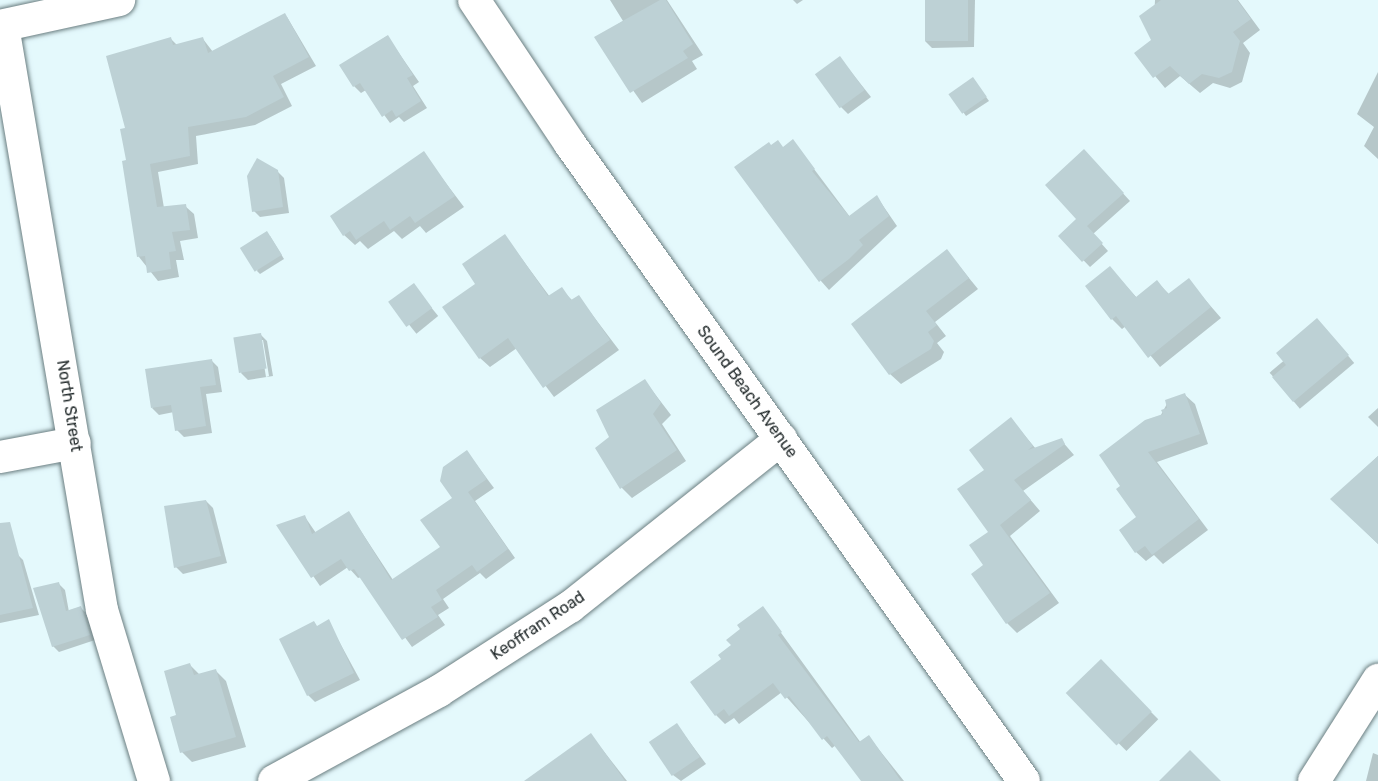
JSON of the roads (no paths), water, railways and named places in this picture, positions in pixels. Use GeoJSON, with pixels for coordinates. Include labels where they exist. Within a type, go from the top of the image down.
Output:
{"type":"FeatureCollection","features":[{"type":"Feature","properties":{"kind":"street"},"geometry":{"type":"LineString","coordinates":[[1,26],[119,0]]}},
{"type":"Feature","properties":{"kind":"street","name":"Sound Beach Avenue"},"geometry":{"type":"LineString","coordinates":[[474,0],[570,144],[1024,781]]}},
{"type":"Feature","properties":{"kind":"street","name":"North Street"},"geometry":{"type":"LineString","coordinates":[[1,26],[75,443],[102,610],[154,781]]}},
{"type":"Feature","properties":{"kind":"street","name":"Keoffram Road"},"geometry":{"type":"LineString","coordinates":[[274,781],[438,692],[570,607],[780,439]]}},
{"type":"Feature","properties":{"kind":"street"},"geometry":{"type":"LineString","coordinates":[[0,457],[75,443]]}},
{"type":"Feature","properties":{"kind":"street"},"geometry":{"type":"LineString","coordinates":[[1314,781],[1378,680]]}}]}
